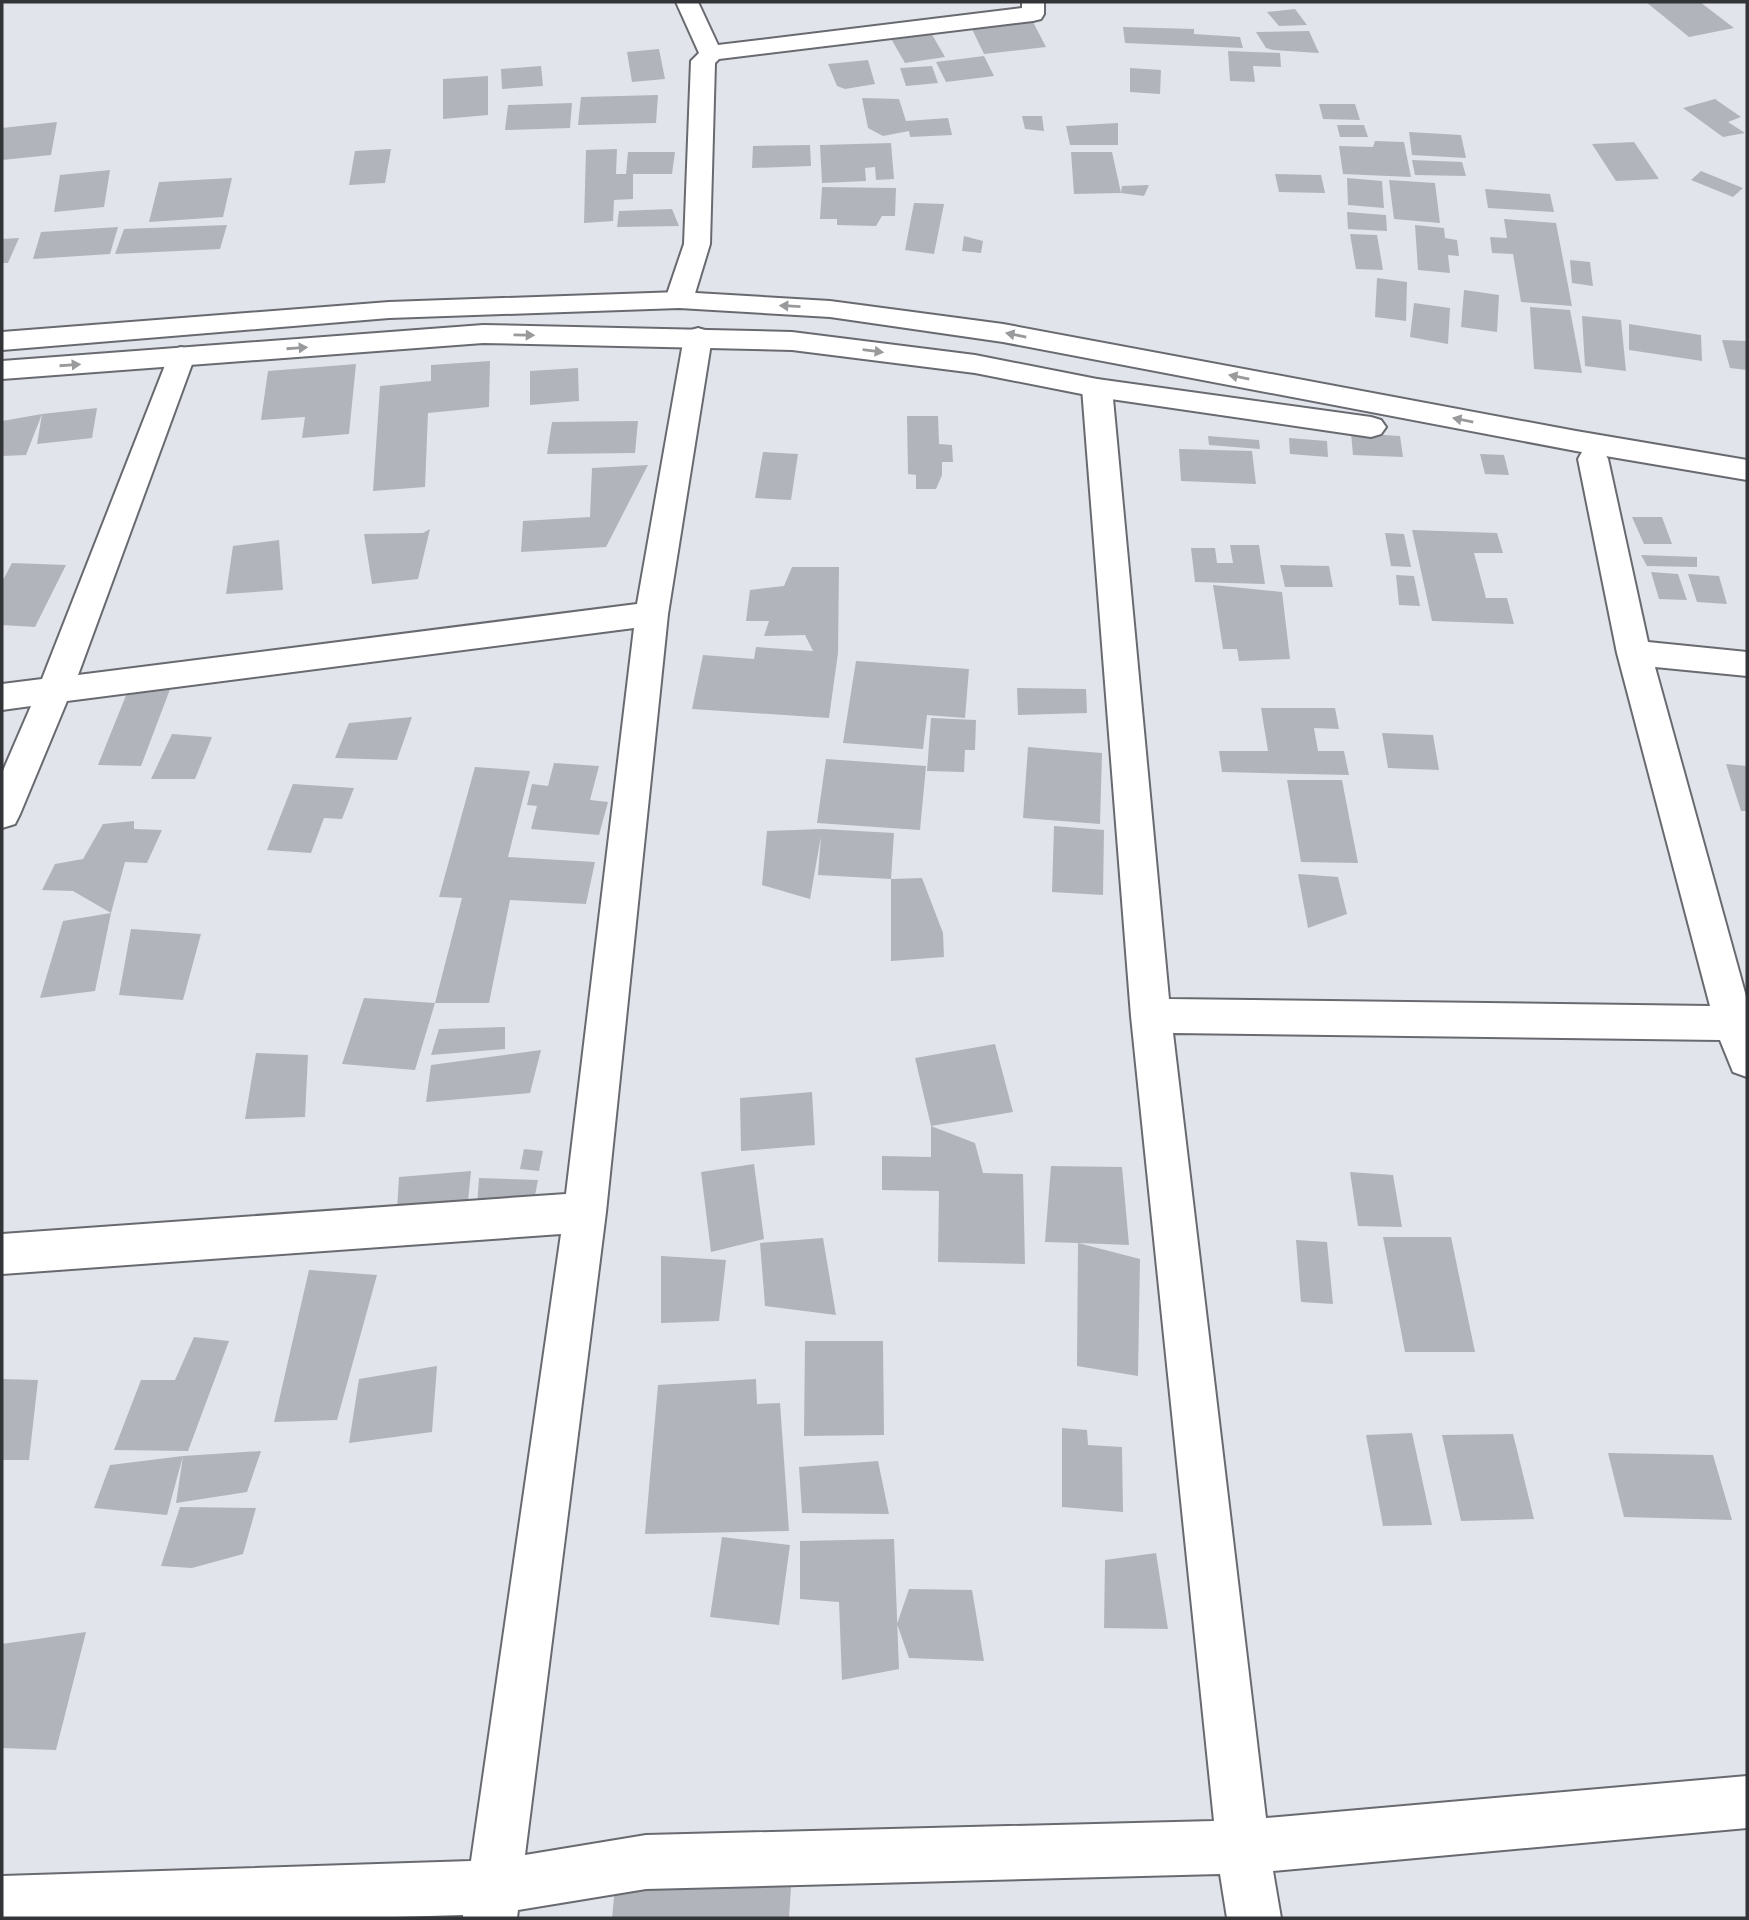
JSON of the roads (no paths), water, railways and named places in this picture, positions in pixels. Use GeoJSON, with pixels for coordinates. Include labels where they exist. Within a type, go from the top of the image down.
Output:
{"type":"FeatureCollection","features":[{"type":"Feature","properties":{"kind":"street"},"geometry":{"type":"LineString","coordinates":[[687,2],[711,54]]}},
{"type":"Feature","properties":{"kind":"street"},"geometry":{"type":"LineString","coordinates":[[679,300],[697,244],[703,61],[711,54],[726,50],[1033,14],[1033,2]]}},
{"type":"Feature","properties":{"kind":"street"},"geometry":{"type":"LineString","coordinates":[[2,341],[389,310],[679,300],[830,309],[1003,332],[1576,441],[1747,470]]}},
{"type":"Feature","properties":{"kind":"street"},"geometry":{"type":"LineString","coordinates":[[2,370],[483,334],[792,341],[975,364],[1097,388],[1593,459],[1747,493]]}},
{"type":"Feature","properties":{"kind":"street"},"geometry":{"type":"LineString","coordinates":[[491,1903],[585,1212],[652,614],[698,337]]}},
{"type":"Feature","properties":{"kind":"street"},"geometry":{"type":"LineString","coordinates":[[2,814],[55,691],[181,356]]}},
{"type":"Feature","properties":{"kind":"street"},"geometry":{"type":"LineString","coordinates":[[1097,388],[1151,1016],[1243,1847],[1254,1918]]}},
{"type":"Feature","properties":{"kind":"street"},"geometry":{"type":"LineString","coordinates":[[1593,459],[1634,653],[1734,1023],[1747,1060]]}},
{"type":"Feature","properties":{"kind":"street"},"geometry":{"type":"LineString","coordinates":[[2,697],[652,614]]}},
{"type":"Feature","properties":{"kind":"street"},"geometry":{"type":"LineString","coordinates":[[1634,653],[1747,664]]}},
{"type":"Feature","properties":{"kind":"street"},"geometry":{"type":"LineString","coordinates":[[1151,1016],[1734,1023]]}},
{"type":"Feature","properties":{"kind":"street"},"geometry":{"type":"LineString","coordinates":[[2,1254],[585,1212]]}},
{"type":"Feature","properties":{"kind":"street"},"geometry":{"type":"LineString","coordinates":[[2,1903],[491,1903],[646,1861],[1243,1847],[1747,1802]]}}]}
